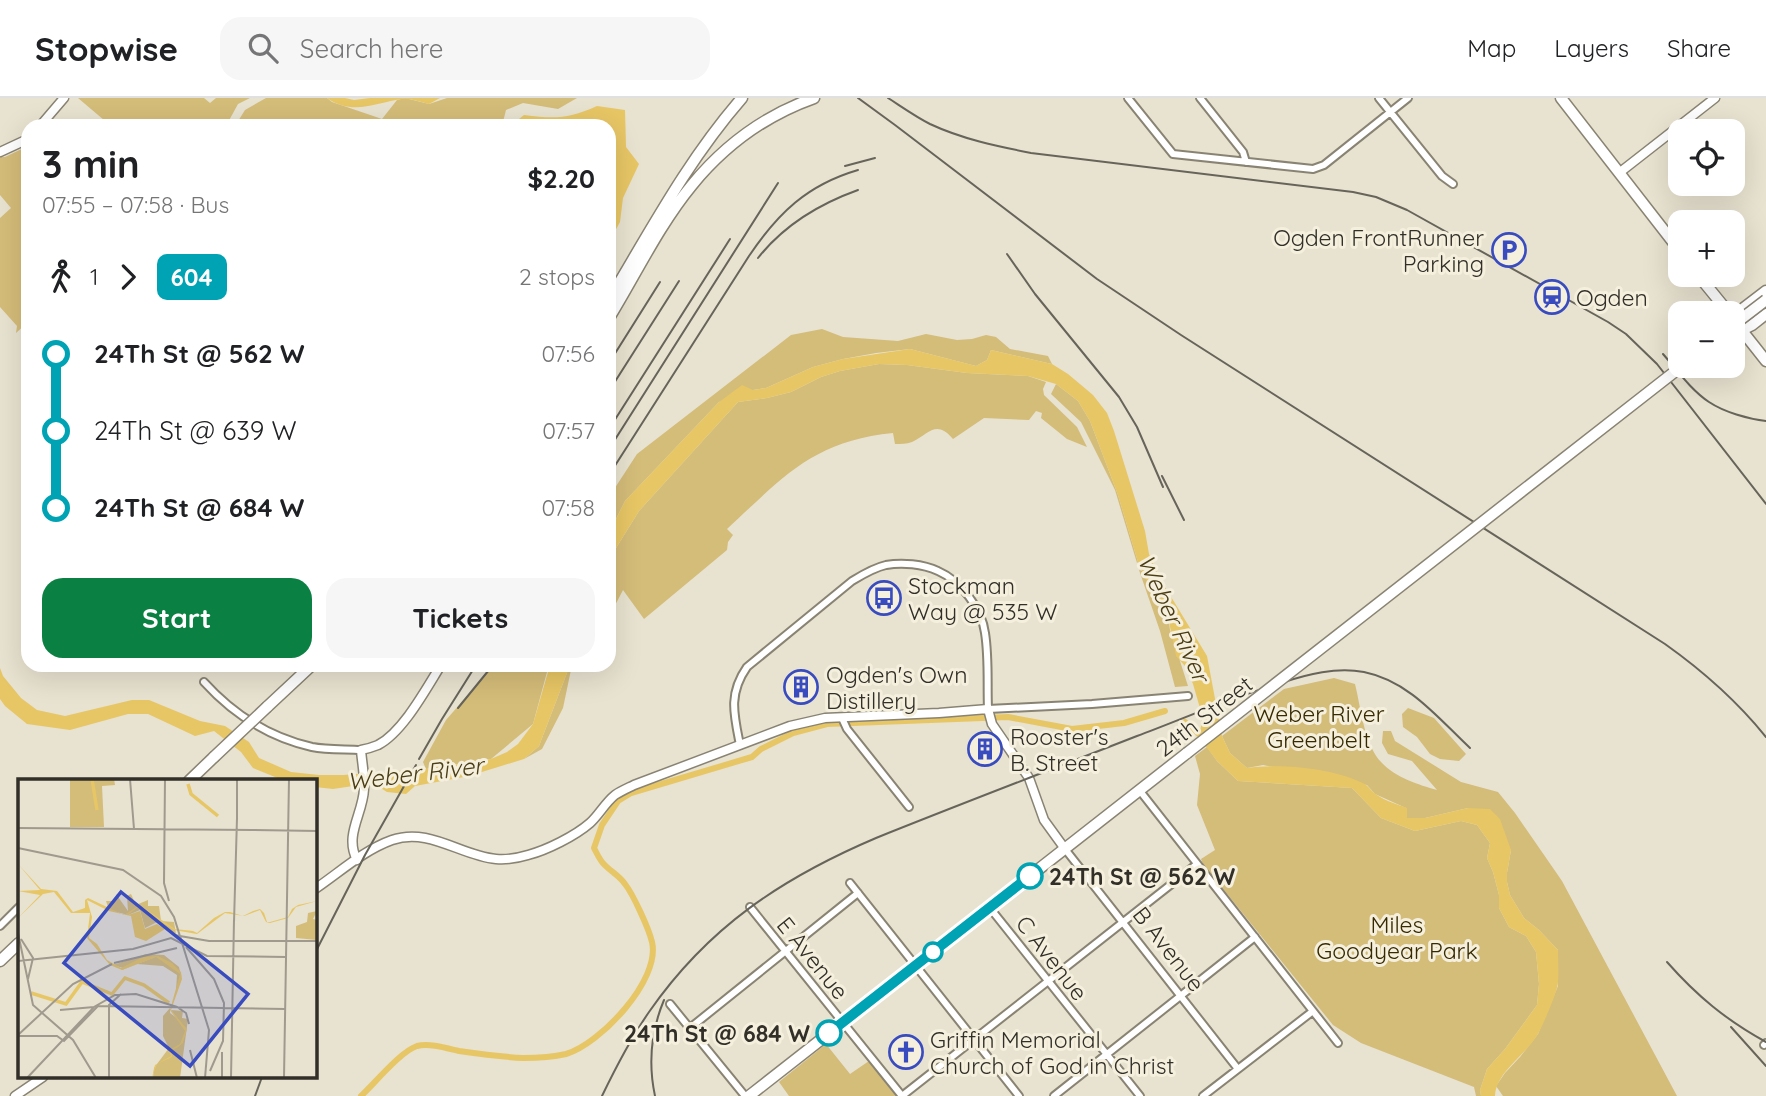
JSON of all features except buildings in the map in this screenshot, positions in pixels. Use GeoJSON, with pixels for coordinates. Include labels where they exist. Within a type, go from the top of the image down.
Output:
{"type":"FeatureCollection","features":[{"type":"Feature","properties":{"kind":"main road"},"geometry":{"type":"LineString","coordinates":[[616,288],[701,148],[742,98]]}},
{"type":"Feature","properties":{"kind":"main road"},"geometry":{"type":"LineString","coordinates":[[616,307],[676,208],[700,176],[729,148],[764,122],[814,98]]}},
{"type":"Feature","properties":{"kind":"main road"},"geometry":{"type":"LineString","coordinates":[[1561,98],[1668,236]]}},
{"type":"Feature","properties":{"kind":"main road"},"geometry":{"type":"LineString","coordinates":[[1707,287],[1719,301]]}},
{"type":"Feature","properties":{"kind":"main road"},"geometry":{"type":"LineString","coordinates":[[1745,308],[1766,291]]}},
{"type":"Feature","properties":{"kind":"main road"},"geometry":{"type":"LineString","coordinates":[[1745,320],[1766,300]]}},
{"type":"Feature","properties":{"kind":"main road"},"geometry":{"type":"LineString","coordinates":[[1745,326],[1752,325],[1766,314]]}},
{"type":"Feature","properties":{"kind":"main road"},"geometry":{"type":"LineString","coordinates":[[1745,337],[1766,361]]}},
{"type":"Feature","properties":{"kind":"main road","name":"24th Street"},"geometry":{"type":"LineString","coordinates":[[747,1096],[1668,377]]}},
{"type":"Feature","properties":{"kind":"main road"},"geometry":{"type":"LineString","coordinates":[[191,779],[304,672]]}},
{"type":"Feature","properties":{"kind":"main road"},"geometry":{"type":"LineString","coordinates":[[0,961],[18,944]]}},
{"type":"Feature","properties":{"kind":"street"},"geometry":{"type":"LineString","coordinates":[[46,119],[64,98]]}},
{"type":"Feature","properties":{"kind":"street"},"geometry":{"type":"LineString","coordinates":[[1128,98],[1173,154],[1313,169],[1324,165],[1408,98]]}},
{"type":"Feature","properties":{"kind":"street"},"geometry":{"type":"LineString","coordinates":[[1200,98],[1243,152],[1246,162]]}},
{"type":"Feature","properties":{"kind":"street"},"geometry":{"type":"LineString","coordinates":[[1379,98],[1442,177],[1453,184]]}},
{"type":"Feature","properties":{"kind":"street"},"geometry":{"type":"LineString","coordinates":[[1619,173],[1715,98]]}},
{"type":"Feature","properties":{"kind":"street"},"geometry":{"type":"LineString","coordinates":[[0,152],[21,142]]}},
{"type":"Feature","properties":{"kind":"street"},"geometry":{"type":"LineString","coordinates":[[740,745],[733,705],[739,678],[747,667],[852,581],[874,569],[898,563],[938,571],[958,585],[971,600],[985,632],[989,716]]}},
{"type":"Feature","properties":{"kind":"street"},"geometry":{"type":"LineString","coordinates":[[204,682],[242,717],[284,738],[314,747],[361,750],[379,744],[393,734],[412,711],[437,672]]}},
{"type":"Feature","properties":{"kind":"street"},"geometry":{"type":"LineString","coordinates":[[317,888],[394,839],[418,836],[495,859],[530,855],[574,834],[588,824],[615,796],[634,785],[790,726],[825,718],[939,713],[989,716],[1188,696]]}},
{"type":"Feature","properties":{"kind":"street","name":"B Avenue"},"geometry":{"type":"LineString","coordinates":[[989,716],[1030,778],[1044,820],[1238,1069]]}},
{"type":"Feature","properties":{"kind":"street"},"geometry":{"type":"LineString","coordinates":[[842,718],[847,729],[909,807]]}},
{"type":"Feature","properties":{"kind":"street"},"geometry":{"type":"LineString","coordinates":[[357,860],[352,841],[364,790],[361,750]]}},
{"type":"Feature","properties":{"kind":"street"},"geometry":{"type":"LineString","coordinates":[[1140,790],[1338,1044]]}},
{"type":"Feature","properties":{"kind":"street"},"geometry":{"type":"LineString","coordinates":[[902,1096],[1197,864]]}},
{"type":"Feature","properties":{"kind":"street"},"geometry":{"type":"LineString","coordinates":[[850,883],[1020,1096]]}},
{"type":"Feature","properties":{"kind":"street"},"geometry":{"type":"LineString","coordinates":[[690,1028],[858,893]]}},
{"type":"Feature","properties":{"kind":"street","name":"E Avenue"},"geometry":{"type":"LineString","coordinates":[[750,907],[902,1096]]}},
{"type":"Feature","properties":{"kind":"street"},"geometry":{"type":"LineString","coordinates":[[0,926],[18,908]]}},
{"type":"Feature","properties":{"kind":"street","name":"C Avenue"},"geometry":{"type":"LineString","coordinates":[[990,908],[1140,1096]]}},
{"type":"Feature","properties":{"kind":"street"},"geometry":{"type":"LineString","coordinates":[[1054,1096],[1255,937]]}},
{"type":"Feature","properties":{"kind":"street"},"geometry":{"type":"LineString","coordinates":[[670,1004],[747,1096]]}},
{"type":"Feature","properties":{"kind":"street"},"geometry":{"type":"LineString","coordinates":[[1203,1096],[1313,1011]]}},
{"type":"Feature","properties":{"kind":"street"},"geometry":{"type":"LineString","coordinates":[[15,1096],[40,1079]]}},
{"type":"Feature","properties":{"kind":"green space"},"geometry":{"type":"Polygon","coordinates":[[[78,98],[204,98],[210,103],[216,98],[250,98],[238,104],[230,119],[103,119],[78,98]]]}},
{"type":"Feature","properties":{"kind":"green space"},"geometry":{"type":"Polygon","coordinates":[[[266,98],[327,98],[382,119],[239,119],[245,110],[266,98]]]}},
{"type":"Feature","properties":{"kind":"green space"},"geometry":{"type":"Polygon","coordinates":[[[405,98],[429,104],[447,98],[577,98],[558,109],[523,103],[506,110],[504,119],[382,119],[397,100],[405,98]]]}},
{"type":"Feature","properties":{"kind":"green space"},"geometry":{"type":"Polygon","coordinates":[[[21,149],[21,328],[16,333],[17,326],[0,307],[0,218],[11,208],[0,195],[0,157],[21,149]]]}},
{"type":"Feature","properties":{"kind":"green space"},"geometry":{"type":"Polygon","coordinates":[[[822,329],[843,337],[898,341],[926,334],[957,340],[986,335],[996,337],[1010,349],[1048,356],[1052,364],[991,350],[987,360],[976,366],[910,349],[843,359],[813,367],[766,388],[719,402],[625,501],[616,519],[616,486],[637,454],[791,335],[822,329]]]}},
{"type":"Feature","properties":{"kind":"green space"},"geometry":{"type":"Polygon","coordinates":[[[879,364],[1028,376],[1046,382],[1044,395],[1077,427],[1087,447],[1067,439],[1041,418],[1042,413],[1036,411],[1029,420],[984,418],[953,439],[937,429],[906,444],[895,444],[893,433],[841,444],[801,464],[765,493],[727,529],[733,535],[727,550],[644,619],[623,590],[616,604],[616,548],[639,511],[738,402],[791,392],[840,371],[879,364]]]}},
{"type":"Feature","properties":{"kind":"green space"},"geometry":{"type":"Polygon","coordinates":[[[1056,384],[1078,401],[1090,421],[1118,495],[1137,563],[1115,490],[1081,422],[1051,394],[1056,384]]]}},
{"type":"Feature","properties":{"kind":"green space"},"geometry":{"type":"Polygon","coordinates":[[[1139,570],[1143,571],[1155,599],[1168,617],[1188,686],[1175,687],[1160,631],[1139,570]]]}},
{"type":"Feature","properties":{"kind":"green space"},"geometry":{"type":"Polygon","coordinates":[[[488,672],[547,672],[533,724],[491,759],[426,769],[423,762],[446,720],[488,672]]]}},
{"type":"Feature","properties":{"kind":"green space"},"geometry":{"type":"Polygon","coordinates":[[[567,672],[571,672],[563,708],[542,749],[524,759],[539,746],[567,672]]]}},
{"type":"Feature","properties":{"kind":"green space","name":"Weber River Greenbelt"},"geometry":{"type":"Polygon","coordinates":[[[1334,678],[1355,684],[1371,746],[1382,763],[1394,772],[1437,790],[1412,761],[1388,754],[1382,743],[1383,731],[1391,731],[1395,741],[1461,782],[1498,792],[1562,881],[1677,1096],[1503,1096],[1496,1086],[1538,1034],[1558,986],[1558,950],[1524,918],[1510,895],[1507,873],[1511,850],[1468,808],[1425,818],[1407,818],[1406,808],[1375,794],[1367,785],[1263,765],[1247,768],[1230,753],[1222,736],[1284,689],[1334,678]]]}},
{"type":"Feature","properties":{"kind":"green space"},"geometry":{"type":"Polygon","coordinates":[[[1408,708],[1434,718],[1466,754],[1459,761],[1440,759],[1430,754],[1417,737],[1403,727],[1402,714],[1408,708]]]}},
{"type":"Feature","properties":{"kind":"green space","name":"Miles Goodyear Park"},"geometry":{"type":"Polygon","coordinates":[[[1207,747],[1238,781],[1352,788],[1381,818],[1415,831],[1461,821],[1477,825],[1490,843],[1487,858],[1499,895],[1499,908],[1509,927],[1526,936],[1536,952],[1539,984],[1537,1005],[1487,1069],[1480,1090],[1481,1096],[1476,1096],[1474,1087],[1361,1043],[1333,1025],[1203,864],[1201,859],[1215,850],[1197,805],[1200,774],[1195,756],[1207,747]]]}},
{"type":"Feature","properties":{"kind":"green space"},"geometry":{"type":"Polygon","coordinates":[[[826,1044],[850,1074],[869,1061],[897,1096],[789,1096],[779,1082],[826,1044]]]}},
{"type":"Feature","properties":{"kind":"water"},"geometry":{"type":"Polygon","coordinates":[[[327,98],[440,98],[429,104],[405,99],[355,107],[327,98]]]}},
{"type":"Feature","properties":{"kind":"water"},"geometry":{"type":"Polygon","coordinates":[[[597,106],[625,110],[626,147],[639,164],[623,198],[620,222],[616,229],[616,119],[519,119],[524,115],[561,117],[597,106]]]}},
{"type":"Feature","properties":{"kind":"water","name":"Weber River"},"geometry":{"type":"Polygon","coordinates":[[[910,349],[976,366],[987,360],[991,350],[1052,364],[1068,374],[1093,395],[1107,413],[1145,531],[1149,554],[1159,577],[1207,656],[1222,736],[1230,753],[1247,768],[1291,767],[1339,774],[1353,779],[1365,784],[1387,801],[1407,808],[1407,818],[1425,818],[1468,808],[1490,809],[1500,819],[1511,850],[1507,873],[1510,895],[1524,918],[1558,950],[1558,983],[1538,1034],[1500,1079],[1495,1096],[1481,1096],[1480,1090],[1487,1069],[1537,1005],[1539,984],[1536,952],[1526,936],[1509,927],[1499,908],[1499,895],[1487,858],[1490,843],[1477,825],[1461,821],[1415,831],[1381,818],[1352,788],[1238,781],[1217,761],[1198,736],[1202,715],[1193,684],[1185,666],[1176,656],[1168,617],[1155,599],[1138,562],[1118,495],[1090,421],[1078,401],[1056,384],[1028,376],[879,364],[821,377],[791,392],[738,402],[639,511],[616,548],[616,519],[625,501],[719,402],[742,385],[753,390],[766,388],[813,367],[843,359],[910,349]]]}},
{"type":"Feature","properties":{"kind":"water","name":"Weber River"},"geometry":{"type":"Polygon","coordinates":[[[0,668],[3,676],[21,698],[37,710],[65,716],[132,700],[149,700],[200,721],[225,726],[249,742],[259,758],[291,772],[319,775],[426,769],[491,759],[518,744],[533,724],[548,672],[567,672],[539,746],[524,759],[469,776],[415,786],[406,794],[387,792],[373,783],[333,789],[317,787],[317,779],[280,779],[253,768],[241,752],[214,731],[195,736],[148,714],[128,714],[70,730],[27,724],[0,699],[0,668]]]}},
{"type":"Feature","properties":{"kind":"waterway"},"geometry":{"type":"LineString","coordinates":[[361,1096],[396,1061],[417,1046],[433,1045],[515,1058],[561,1055],[580,1048],[595,1038],[625,1009],[647,974],[652,957],[652,942],[628,889],[602,862],[594,848],[602,825],[618,801],[631,793],[752,757],[761,749],[793,733],[827,724],[1008,717],[1072,729],[1124,723],[1165,711]]}},
{"type":"Feature","properties":{"kind":"waterway"},"geometry":{"type":"LineString","coordinates":[[1185,722],[1205,738]]}},
{"type":"Feature","properties":{"kind":"railway"},"geometry":{"type":"LineString","coordinates":[[858,98],[1097,279],[1665,644],[1719,687],[1766,737]]}},
{"type":"Feature","properties":{"kind":"railway"},"geometry":{"type":"LineString","coordinates":[[888,98],[930,124],[1005,148],[1353,192],[1376,197],[1407,210],[1626,334],[1657,364],[1766,504]]}},
{"type":"Feature","properties":{"kind":"railway"},"geometry":{"type":"LineString","coordinates":[[845,166],[875,158]]}},
{"type":"Feature","properties":{"kind":"railway"},"geometry":{"type":"LineString","coordinates":[[616,464],[749,256],[771,227],[795,202],[809,192],[858,170]]}},
{"type":"Feature","properties":{"kind":"railway"},"geometry":{"type":"LineString","coordinates":[[616,438],[778,183]]}},
{"type":"Feature","properties":{"kind":"railway"},"geometry":{"type":"LineString","coordinates":[[758,258],[779,235],[803,217],[858,190]]}},
{"type":"Feature","properties":{"kind":"railway"},"geometry":{"type":"LineString","coordinates":[[616,418],[730,239]]}},
{"type":"Feature","properties":{"kind":"railway"},"geometry":{"type":"LineString","coordinates":[[1007,254],[1035,294],[1119,397],[1137,427],[1163,487]]}},
{"type":"Feature","properties":{"kind":"railway"},"geometry":{"type":"LineString","coordinates":[[616,380],[679,281]]}},
{"type":"Feature","properties":{"kind":"railway"},"geometry":{"type":"LineString","coordinates":[[616,352],[660,282]]}},
{"type":"Feature","properties":{"kind":"railway"},"geometry":{"type":"LineString","coordinates":[[1663,354],[1690,386],[1709,402],[1736,414],[1766,421]]}},
{"type":"Feature","properties":{"kind":"railway"},"geometry":{"type":"LineString","coordinates":[[1162,476],[1184,520]]}},
{"type":"Feature","properties":{"kind":"railway"},"geometry":{"type":"LineString","coordinates":[[419,759],[472,672]]}},
{"type":"Feature","properties":{"kind":"railway"},"geometry":{"type":"LineString","coordinates":[[458,708],[487,672]]}},
{"type":"Feature","properties":{"kind":"railway"},"geometry":{"type":"LineString","coordinates":[[602,1096],[649,1012],[696,955],[722,930],[778,888],[876,838],[1227,701],[1322,672],[1364,672],[1395,683],[1422,702],[1470,748]]}},
{"type":"Feature","properties":{"kind":"railway"},"geometry":{"type":"LineString","coordinates":[[317,949],[365,855],[416,765]]}},
{"type":"Feature","properties":{"kind":"railway"},"geometry":{"type":"LineString","coordinates":[[1667,962],[1713,1006],[1766,1042]]}},
{"type":"Feature","properties":{"kind":"railway"},"geometry":{"type":"LineString","coordinates":[[655,1096],[652,1047],[664,1000]]}},
{"type":"Feature","properties":{"kind":"railway"},"geometry":{"type":"LineString","coordinates":[[1731,1027],[1766,1066]]}},
{"type":"Feature","properties":{"kind":"railway"},"geometry":{"type":"LineString","coordinates":[[255,1096],[261,1079]]}},
{"type":"Feature","properties":{"kind":"bus line","name":"604"},"geometry":{"type":"LineString","coordinates":[[829,1033],[1030,876]]}},
{"type":"Feature","properties":{"kind":"place","name":"Ogden FrontRunner Parking"},"geometry":{"type":"Point","coordinates":[1509,250]}},
{"type":"Feature","properties":{"kind":"place","name":"Ogden"},"geometry":{"type":"Point","coordinates":[1552,297]}},
{"type":"Feature","properties":{"kind":"place","name":"Stockman Way @ 535 W"},"geometry":{"type":"Point","coordinates":[884,598]}},
{"type":"Feature","properties":{"kind":"place","name":"Ogden's Own Distillery"},"geometry":{"type":"Point","coordinates":[801,687]}},
{"type":"Feature","properties":{"kind":"place","name":"Rooster's B. Street"},"geometry":{"type":"Point","coordinates":[985,749]}},
{"type":"Feature","properties":{"kind":"place","name":"24Th St @ 562 W"},"geometry":{"type":"Point","coordinates":[1030,876]}},
{"type":"Feature","properties":{"kind":"place","name":"24Th St @ 684 W"},"geometry":{"type":"Point","coordinates":[829,1033]}},
{"type":"Feature","properties":{"kind":"place","name":"Griffin Memorial Church of God in Christ"},"geometry":{"type":"Point","coordinates":[906,1052]}}]}
